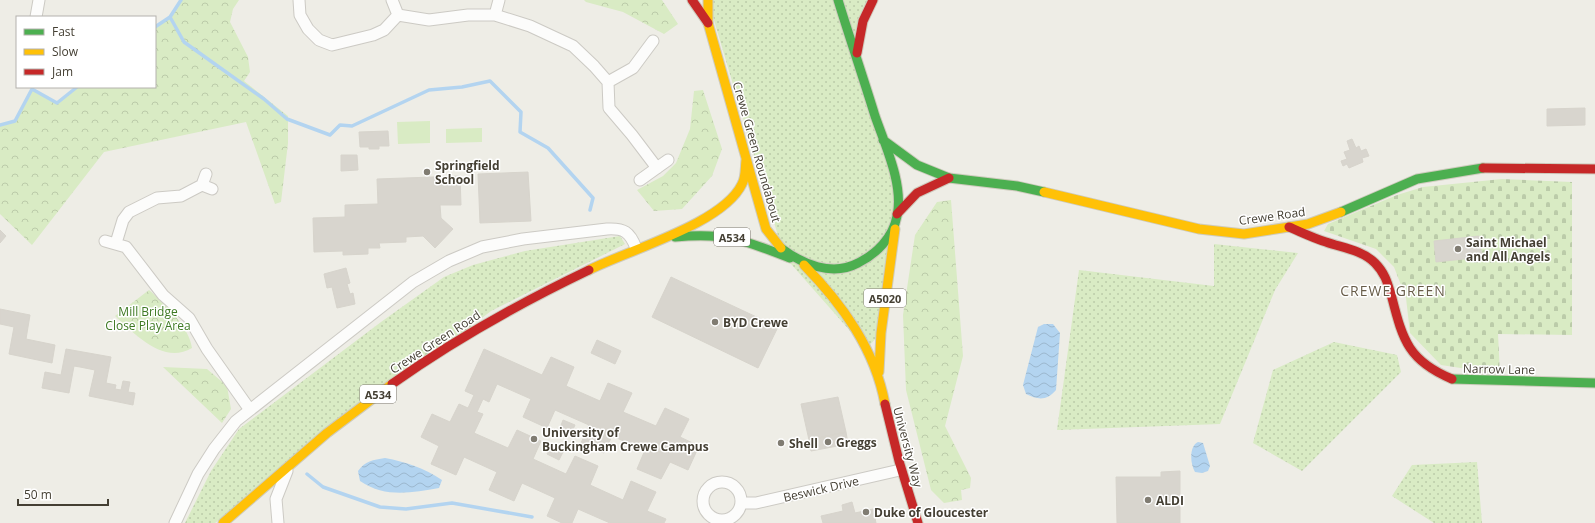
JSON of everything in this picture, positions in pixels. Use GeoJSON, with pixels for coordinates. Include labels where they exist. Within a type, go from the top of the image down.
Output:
{"type":"FeatureCollection","features":[{"type":"Feature","properties":{"kind":"main road"},"geometry":{"type":"LineString","coordinates":[[692,0],[708,23]]}},
{"type":"Feature","properties":{"kind":"main road","name":"Crewe Green Roundabout"},"geometry":{"type":"LineString","coordinates":[[708,0],[708,23],[766,229],[779,248],[794,260],[804,265],[826,269],[838,269],[861,262],[883,243],[897,217]]}},
{"type":"Feature","properties":{"kind":"main road"},"geometry":{"type":"LineString","coordinates":[[838,0],[857,54],[897,184],[897,217]]}},
{"type":"Feature","properties":{"kind":"main road"},"geometry":{"type":"LineString","coordinates":[[857,54],[863,21],[873,0]]}},
{"type":"Feature","properties":{"kind":"main road","name":"Crewe Road"},"geometry":{"type":"LineString","coordinates":[[883,140],[917,165],[949,178],[1032,189],[1199,229],[1244,234],[1308,224],[1329,217],[1416,179],[1477,168],[1595,169]]}},
{"type":"Feature","properties":{"kind":"main road","name":"Crewe Green Road"},"geometry":{"type":"LineString","coordinates":[[223,523],[339,423],[393,382],[463,337],[527,300],[585,271],[636,248],[666,237],[711,215],[740,189],[745,177],[746,158]]}},
{"type":"Feature","properties":{"kind":"main road"},"geometry":{"type":"LineString","coordinates":[[897,217],[917,193],[949,178]]}},
{"type":"Feature","properties":{"kind":"main road","name":"University Way"},"geometry":{"type":"LineString","coordinates":[[878,376],[881,332],[897,217]]}},
{"type":"Feature","properties":{"kind":"main road","name":"Narrow Lane"},"geometry":{"type":"LineString","coordinates":[[1289,227],[1325,242],[1353,249],[1374,262],[1385,274],[1399,325],[1408,345],[1418,360],[1435,372],[1455,380],[1595,383]]}},
{"type":"Feature","properties":{"kind":"main road","name":"Crewe Green Road"},"geometry":{"type":"LineString","coordinates":[[666,237],[707,235],[731,237],[761,246],[794,260]]}},
{"type":"Feature","properties":{"kind":"main road","name":"University Way"},"geometry":{"type":"LineString","coordinates":[[804,265],[830,292],[846,312],[857,330],[878,376],[900,470],[918,523]]}},
{"type":"Feature","properties":{"kind":"street"},"geometry":{"type":"LineString","coordinates":[[36,16],[39,0]]}},
{"type":"Feature","properties":{"kind":"street"},"geometry":{"type":"LineString","coordinates":[[300,0],[300,15],[308,29],[319,40],[332,45],[373,35],[384,30],[398,15]]}},
{"type":"Feature","properties":{"kind":"street"},"geometry":{"type":"LineString","coordinates":[[392,0],[398,15]]}},
{"type":"Feature","properties":{"kind":"street"},"geometry":{"type":"LineString","coordinates":[[495,15],[499,0]]}},
{"type":"Feature","properties":{"kind":"street"},"geometry":{"type":"LineString","coordinates":[[398,15],[429,20],[468,15],[495,15],[530,26],[573,46],[608,82],[609,108],[657,168]]}},
{"type":"Feature","properties":{"kind":"street"},"geometry":{"type":"LineString","coordinates":[[608,82],[633,68],[653,41]]}},
{"type":"Feature","properties":{"kind":"street"},"geometry":{"type":"LineString","coordinates":[[640,180],[668,160]]}},
{"type":"Feature","properties":{"kind":"street"},"geometry":{"type":"LineString","coordinates":[[206,174],[207,187],[181,196],[157,198],[130,212],[123,220],[111,242],[126,247],[162,296],[189,318],[206,347],[250,410]]}},
{"type":"Feature","properties":{"kind":"street"},"geometry":{"type":"LineString","coordinates":[[174,523],[198,474],[214,449],[236,421],[413,282],[433,269],[462,255],[488,246],[523,239],[616,228],[621,229],[630,236],[636,248]]}},
{"type":"Feature","properties":{"kind":"street"},"geometry":{"type":"LineString","coordinates":[[278,523],[276,499],[290,465]]}},
{"type":"Feature","properties":{"kind":"street","name":"Beswick Drive"},"geometry":{"type":"LineString","coordinates":[[741,503],[756,503],[900,470]]}},
{"type":"Feature","properties":{"kind":"green space"},"geometry":{"type":"Polygon","coordinates":[[[181,0],[239,0],[233,9],[230,22],[248,57],[250,72],[244,81],[288,116],[288,143],[281,202],[275,204],[246,122],[104,152],[32,245],[0,214],[0,125],[15,121],[32,89],[57,103],[76,88],[156,88],[156,26],[170,17],[181,0]]]}},
{"type":"Feature","properties":{"kind":"green space"},"geometry":{"type":"Polygon","coordinates":[[[584,0],[662,0],[678,24],[664,34],[623,12],[586,2],[584,0]]]}},
{"type":"Feature","properties":{"kind":"green space"},"geometry":{"type":"Polygon","coordinates":[[[708,0],[873,0],[857,54],[897,184],[881,333],[866,349],[784,256],[708,0]]]}},
{"type":"Feature","properties":{"kind":"green space"},"geometry":{"type":"Polygon","coordinates":[[[703,90],[722,149],[712,176],[682,209],[654,211],[637,190],[663,176],[676,163],[690,129],[694,91],[703,90]]]}},
{"type":"Feature","properties":{"kind":"green space"},"geometry":{"type":"Polygon","coordinates":[[[430,121],[430,143],[398,144],[397,122],[430,121]]]}},
{"type":"Feature","properties":{"kind":"green space"},"geometry":{"type":"Polygon","coordinates":[[[482,128],[482,142],[446,143],[446,129],[482,128]]]}},
{"type":"Feature","properties":{"kind":"green space"},"geometry":{"type":"Polygon","coordinates":[[[1502,179],[1572,182],[1572,335],[1498,334],[1500,374],[1441,365],[1410,333],[1406,298],[1394,267],[1376,249],[1324,231],[1328,224],[1397,195],[1423,187],[1502,179]]]}},
{"type":"Feature","properties":{"kind":"green space"},"geometry":{"type":"Polygon","coordinates":[[[951,200],[963,356],[945,426],[971,478],[970,488],[961,490],[962,500],[944,503],[931,490],[906,390],[903,315],[915,235],[937,202],[951,200]]]}},
{"type":"Feature","properties":{"kind":"green space"},"geometry":{"type":"Polygon","coordinates":[[[620,236],[625,244],[491,311],[215,523],[185,523],[211,471],[239,429],[381,322],[444,277],[473,265],[525,251],[620,236]]]}},
{"type":"Feature","properties":{"kind":"green space"},"geometry":{"type":"Polygon","coordinates":[[[1214,244],[1298,253],[1275,290],[1220,424],[1057,430],[1079,270],[1214,286],[1214,244]]]}},
{"type":"Feature","properties":{"kind":"green space","name":"Mill Bridge Close Play Area"},"geometry":{"type":"Polygon","coordinates":[[[149,290],[169,309],[187,332],[192,348],[181,352],[171,353],[160,350],[141,339],[115,316],[149,290]]]}},
{"type":"Feature","properties":{"kind":"green space"},"geometry":{"type":"Polygon","coordinates":[[[1334,342],[1397,355],[1401,372],[1302,471],[1253,443],[1273,370],[1334,342]]]}},
{"type":"Feature","properties":{"kind":"green space"},"geometry":{"type":"Polygon","coordinates":[[[163,367],[207,369],[227,386],[231,409],[222,423],[163,367]]]}},
{"type":"Feature","properties":{"kind":"green space"},"geometry":{"type":"Polygon","coordinates":[[[1477,462],[1482,523],[1434,523],[1392,496],[1412,465],[1477,462]]]}},
{"type":"Feature","properties":{"kind":"water"},"geometry":{"type":"Polygon","coordinates":[[[1044,324],[1053,324],[1060,333],[1056,390],[1053,394],[1046,398],[1038,398],[1026,394],[1023,385],[1038,327],[1044,324]]]}},
{"type":"Feature","properties":{"kind":"water"},"geometry":{"type":"Polygon","coordinates":[[[1198,442],[1203,443],[1210,466],[1208,471],[1202,473],[1195,472],[1191,460],[1193,447],[1198,442]]]}},
{"type":"Feature","properties":{"kind":"water"},"geometry":{"type":"Polygon","coordinates":[[[385,458],[400,461],[428,472],[442,480],[439,488],[398,493],[379,490],[360,481],[358,471],[363,465],[373,460],[385,458]]]}},
{"type":"Feature","properties":{"kind":"building"},"geometry":{"type":"Polygon","coordinates":[[[1585,108],[1585,125],[1547,126],[1547,109],[1585,108]]]}},
{"type":"Feature","properties":{"kind":"building"},"geometry":{"type":"Polygon","coordinates":[[[388,131],[389,146],[379,146],[379,149],[360,147],[359,132],[388,131]]]}},
{"type":"Feature","properties":{"kind":"building"},"geometry":{"type":"Polygon","coordinates":[[[1352,139],[1356,148],[1359,146],[1361,151],[1366,149],[1369,156],[1362,158],[1363,162],[1349,168],[1347,164],[1343,166],[1341,161],[1347,159],[1344,152],[1350,150],[1347,141],[1352,139]]]}},
{"type":"Feature","properties":{"kind":"building"},"geometry":{"type":"Polygon","coordinates":[[[341,155],[357,155],[358,170],[341,171],[341,155]]]}},
{"type":"Feature","properties":{"kind":"building"},"geometry":{"type":"Polygon","coordinates":[[[528,172],[531,221],[480,223],[478,174],[528,172]]]}},
{"type":"Feature","properties":{"kind":"building"},"geometry":{"type":"Polygon","coordinates":[[[460,176],[461,205],[440,205],[441,218],[453,229],[435,248],[423,236],[406,237],[406,242],[379,243],[380,248],[368,248],[368,254],[343,255],[343,251],[314,252],[313,218],[345,217],[345,205],[378,204],[377,179],[460,176]]]}},
{"type":"Feature","properties":{"kind":"building"},"geometry":{"type":"Polygon","coordinates":[[[0,230],[6,236],[0,243],[0,230]]]}},
{"type":"Feature","properties":{"kind":"building","name":"Saint Michael and All Angels"},"geometry":{"type":"Polygon","coordinates":[[[1479,236],[1482,257],[1436,262],[1434,241],[1479,236]]]}},
{"type":"Feature","properties":{"kind":"building"},"geometry":{"type":"Polygon","coordinates":[[[346,268],[350,283],[347,284],[350,294],[353,293],[355,304],[337,308],[332,287],[327,288],[324,274],[346,268]]]}},
{"type":"Feature","properties":{"kind":"building","name":"BYD Crewe"},"geometry":{"type":"Polygon","coordinates":[[[671,277],[778,327],[758,368],[652,317],[671,277]]]}},
{"type":"Feature","properties":{"kind":"building"},"geometry":{"type":"Polygon","coordinates":[[[0,309],[30,315],[26,339],[55,345],[52,363],[9,354],[14,327],[0,324],[0,309]]]}},
{"type":"Feature","properties":{"kind":"building"},"geometry":{"type":"Polygon","coordinates":[[[597,340],[621,351],[615,364],[591,353],[597,340]]]}},
{"type":"Feature","properties":{"kind":"building"},"geometry":{"type":"Polygon","coordinates":[[[66,349],[111,357],[106,383],[116,385],[115,389],[121,390],[123,381],[130,382],[128,392],[135,393],[133,405],[89,396],[95,370],[80,367],[74,366],[69,393],[42,388],[45,372],[61,375],[66,349]]]}},
{"type":"Feature","properties":{"kind":"building"},"geometry":{"type":"Polygon","coordinates":[[[484,349],[542,375],[551,357],[574,367],[566,386],[600,401],[608,383],[632,393],[623,412],[656,426],[665,408],[689,419],[680,437],[699,446],[688,470],[670,462],[661,479],[637,469],[645,450],[612,436],[604,453],[581,443],[589,425],[555,410],[547,428],[523,417],[531,399],[497,384],[489,402],[483,399],[477,412],[483,414],[474,433],[508,448],[517,430],[541,441],[533,459],[566,474],[575,456],[598,466],[590,485],[623,500],[631,481],[656,492],[647,511],[666,519],[664,523],[610,523],[578,509],[572,523],[562,523],[547,516],[555,498],[522,483],[514,501],[489,490],[497,472],[464,457],[456,475],[431,464],[439,446],[421,437],[432,414],[450,422],[459,404],[468,408],[474,395],[465,391],[484,349]]]}},
{"type":"Feature","properties":{"kind":"building"},"geometry":{"type":"Polygon","coordinates":[[[838,397],[846,432],[809,440],[801,404],[838,397]]]}},
{"type":"Feature","properties":{"kind":"building"},"geometry":{"type":"Polygon","coordinates":[[[563,420],[575,425],[570,436],[559,431],[563,420]]]}},
{"type":"Feature","properties":{"kind":"building","name":"Greggs"},"geometry":{"type":"Polygon","coordinates":[[[846,432],[848,444],[811,451],[809,440],[846,432]]]}},
{"type":"Feature","properties":{"kind":"building"},"geometry":{"type":"Polygon","coordinates":[[[552,444],[564,450],[559,460],[547,454],[552,444]]]}},
{"type":"Feature","properties":{"kind":"building","name":"ALDI"},"geometry":{"type":"Polygon","coordinates":[[[1180,471],[1180,523],[1117,523],[1116,477],[1161,477],[1161,472],[1180,471]]]}},
{"type":"Feature","properties":{"kind":"building","name":"Duke of Gloucester"},"geometry":{"type":"Polygon","coordinates":[[[852,502],[855,513],[873,509],[876,523],[823,523],[821,516],[843,511],[842,505],[852,502]]]}},
{"type":"Feature","properties":{"kind":"waterway"},"geometry":{"type":"LineString","coordinates":[[156,26],[170,17],[181,0]]}},
{"type":"Feature","properties":{"kind":"waterway"},"geometry":{"type":"LineString","coordinates":[[170,17],[184,42],[264,99],[287,119],[330,135],[340,125],[352,126],[429,90],[462,87],[490,81],[521,112],[520,132],[548,148],[593,198],[590,210]]}},
{"type":"Feature","properties":{"kind":"waterway"},"geometry":{"type":"LineString","coordinates":[[0,125],[15,121],[32,89],[57,103],[76,88]]}},
{"type":"Feature","properties":{"kind":"waterway"},"geometry":{"type":"LineString","coordinates":[[307,474],[323,487],[380,507],[406,509],[452,503],[532,517]]}},
{"type":"Feature","properties":{"kind":"traffic: fast"},"geometry":{"type":"LineString","coordinates":[[781,248],[798,259],[818,267],[828,269],[848,267],[865,259],[883,244],[892,231],[897,216],[898,191],[896,178],[838,0]]}},
{"type":"Feature","properties":{"kind":"traffic: fast"},"geometry":{"type":"LineString","coordinates":[[883,140],[917,165],[949,178],[1017,186],[1044,192]]}},
{"type":"Feature","properties":{"kind":"traffic: fast"},"geometry":{"type":"LineString","coordinates":[[1341,212],[1417,179],[1483,168]]}},
{"type":"Feature","properties":{"kind":"traffic: fast"},"geometry":{"type":"LineString","coordinates":[[675,237],[708,236],[734,239],[760,246],[790,258]]}},
{"type":"Feature","properties":{"kind":"traffic: fast"},"geometry":{"type":"LineString","coordinates":[[1452,379],[1595,383]]}},
{"type":"Feature","properties":{"kind":"traffic: slow"},"geometry":{"type":"LineString","coordinates":[[708,0],[708,23],[766,229],[781,248]]}},
{"type":"Feature","properties":{"kind":"traffic: slow"},"geometry":{"type":"LineString","coordinates":[[589,270],[696,224],[716,212],[732,198],[742,184],[745,175],[746,160]]}},
{"type":"Feature","properties":{"kind":"traffic: slow"},"geometry":{"type":"LineString","coordinates":[[1044,192],[1199,229],[1244,234],[1308,224],[1341,212]]}},
{"type":"Feature","properties":{"kind":"traffic: slow"},"geometry":{"type":"LineString","coordinates":[[879,372],[881,333],[895,229]]}},
{"type":"Feature","properties":{"kind":"traffic: slow"},"geometry":{"type":"LineString","coordinates":[[804,265],[831,295],[855,328],[873,365],[885,404]]}},
{"type":"Feature","properties":{"kind":"traffic: slow"},"geometry":{"type":"LineString","coordinates":[[223,523],[327,433],[392,384]]}},
{"type":"Feature","properties":{"kind":"traffic: jam"},"geometry":{"type":"LineString","coordinates":[[692,0],[708,23]]}},
{"type":"Feature","properties":{"kind":"traffic: jam"},"geometry":{"type":"LineString","coordinates":[[857,53],[863,21],[873,0]]}},
{"type":"Feature","properties":{"kind":"traffic: jam"},"geometry":{"type":"LineString","coordinates":[[1483,168],[1595,169]]}},
{"type":"Feature","properties":{"kind":"traffic: jam"},"geometry":{"type":"LineString","coordinates":[[897,214],[917,193],[949,178]]}},
{"type":"Feature","properties":{"kind":"traffic: jam"},"geometry":{"type":"LineString","coordinates":[[1289,227],[1312,237],[1358,252],[1375,263],[1382,271],[1386,280],[1404,338],[1410,348],[1426,365],[1452,379]]}},
{"type":"Feature","properties":{"kind":"traffic: jam"},"geometry":{"type":"LineString","coordinates":[[392,384],[463,337],[589,270]]}},
{"type":"Feature","properties":{"kind":"traffic: jam"},"geometry":{"type":"LineString","coordinates":[[885,404],[899,461],[918,523]]}},
{"type":"Feature","properties":{"kind":"place","name":"Springfield School"},"geometry":{"type":"Point","coordinates":[427,172]}},
{"type":"Feature","properties":{"kind":"place","name":"Saint Michael and All Angels"},"geometry":{"type":"Point","coordinates":[1458,249]}},
{"type":"Feature","properties":{"kind":"place","name":"BYD Crewe"},"geometry":{"type":"Point","coordinates":[715,322]}},
{"type":"Feature","properties":{"kind":"place","name":"University of Buckingham Crewe Campus"},"geometry":{"type":"Point","coordinates":[534,439]}},
{"type":"Feature","properties":{"kind":"place","name":"Greggs"},"geometry":{"type":"Point","coordinates":[828,442]}},
{"type":"Feature","properties":{"kind":"place","name":"Shell"},"geometry":{"type":"Point","coordinates":[781,443]}},
{"type":"Feature","properties":{"kind":"place","name":"ALDI"},"geometry":{"type":"Point","coordinates":[1148,500]}},
{"type":"Feature","properties":{"kind":"place","name":"Duke of Gloucester"},"geometry":{"type":"Point","coordinates":[866,512]}},
{"type":"Feature","properties":{"kind":"district","name":"CREWE GREEN"},"geometry":{"type":"Point","coordinates":[1393,290]}}]}
